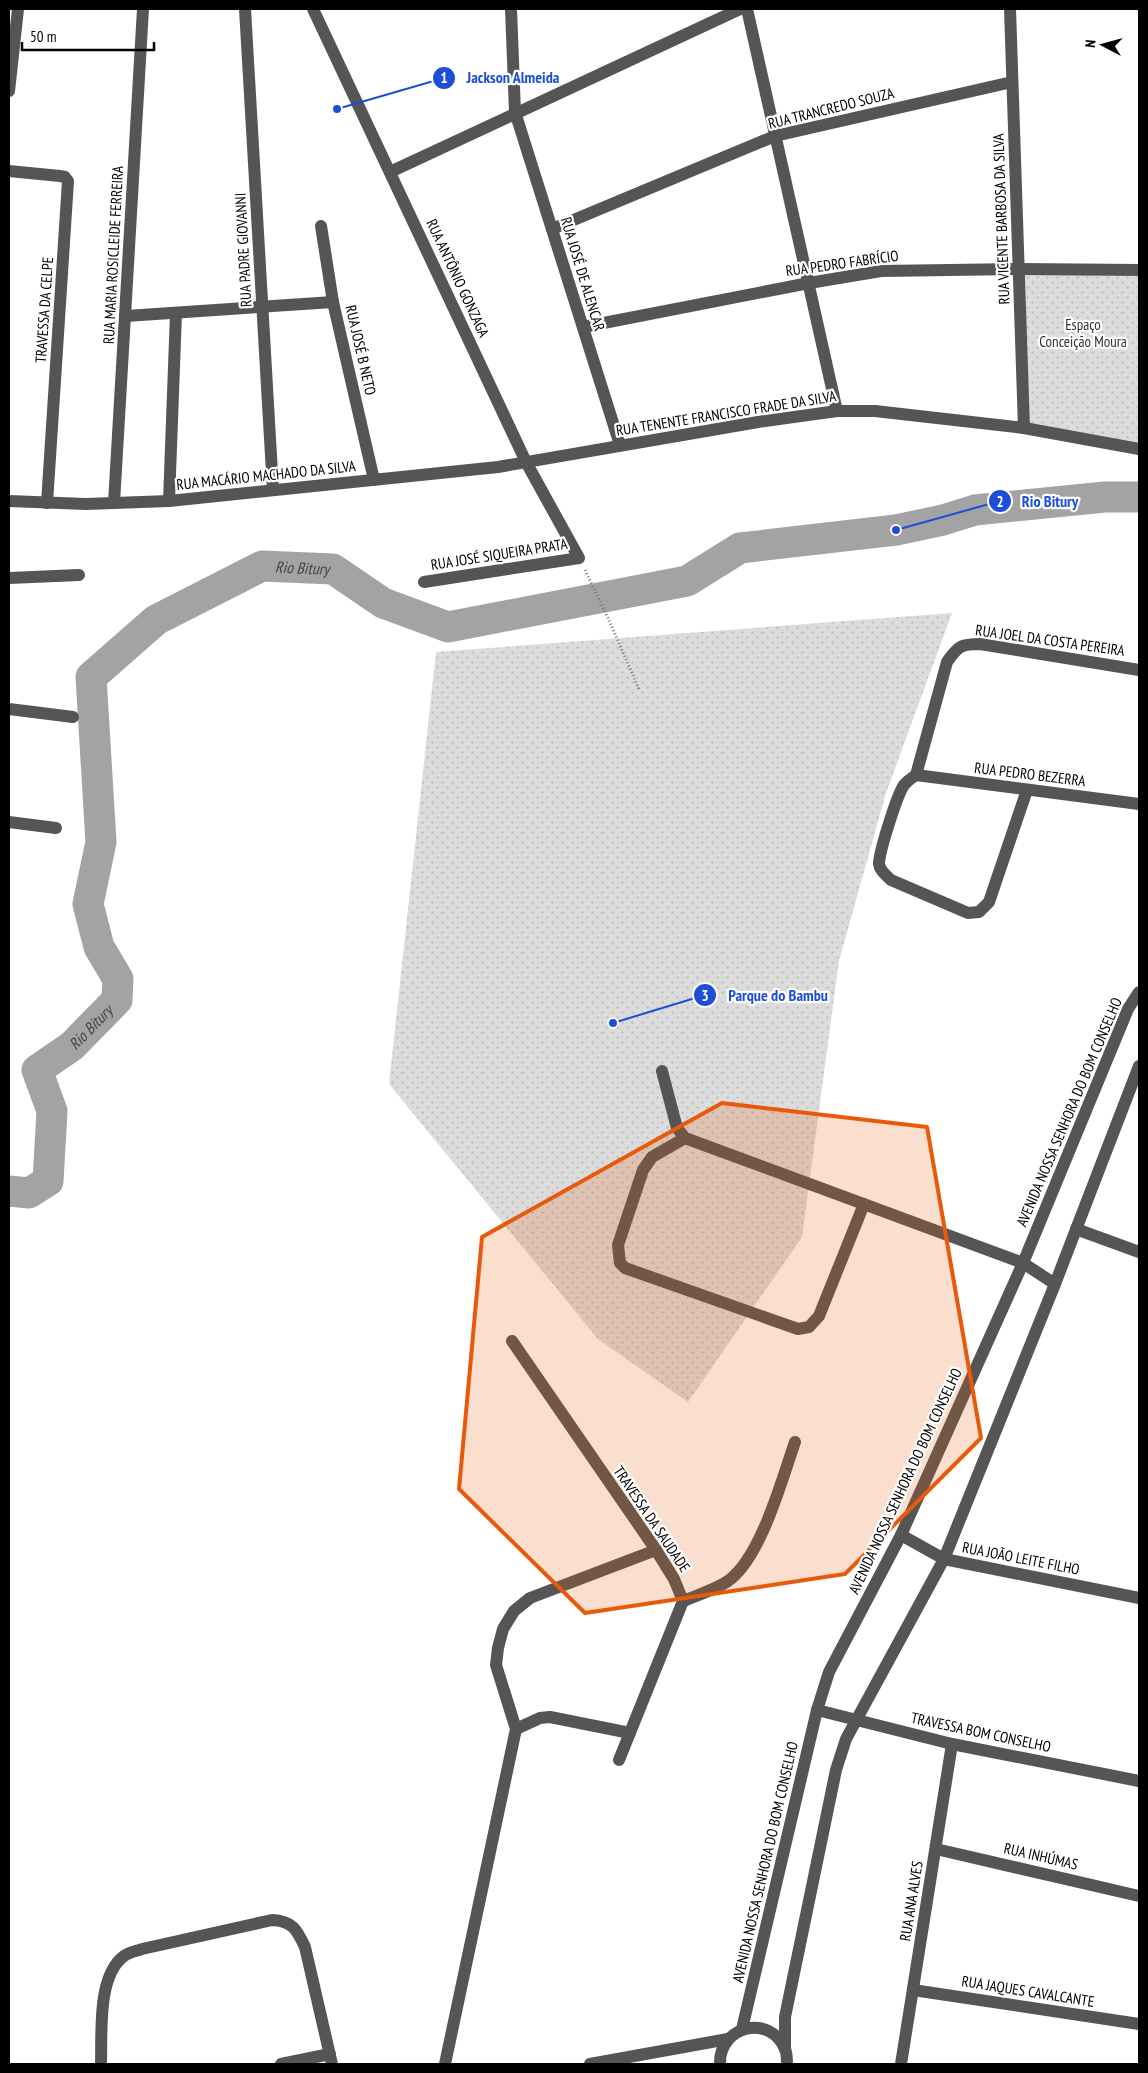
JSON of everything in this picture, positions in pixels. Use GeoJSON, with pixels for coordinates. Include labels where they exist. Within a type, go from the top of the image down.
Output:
{"type":"FeatureCollection","features":[{"type":"Feature","properties":{"kind":"street"},"geometry":{"type":"LineString","coordinates":[[9,91],[18,9]]}},
{"type":"Feature","properties":{"kind":"street","name":"RUA MARIA ROSICLEIDE FERREIRA"},"geometry":{"type":"LineString","coordinates":[[114,503],[143,9]]}},
{"type":"Feature","properties":{"kind":"street","name":"RUA PADRE GIOVANNI"},"geometry":{"type":"LineString","coordinates":[[246,9],[272,490]]}},
{"type":"Feature","properties":{"kind":"street","name":"RUA ANTÔNIO GONZAGA"},"geometry":{"type":"LineString","coordinates":[[313,9],[526,462],[582,564]]}},
{"type":"Feature","properties":{"kind":"street","name":"RUA JOSÉ DE ALENCAR"},"geometry":{"type":"LineString","coordinates":[[511,9],[515,112],[620,446]]}},
{"type":"Feature","properties":{"kind":"street"},"geometry":{"type":"LineString","coordinates":[[390,172],[515,112],[740,9]]}},
{"type":"Feature","properties":{"kind":"street"},"geometry":{"type":"LineString","coordinates":[[747,9],[837,410]]}},
{"type":"Feature","properties":{"kind":"street","name":"RUA VICENTE BARBOSA DA SILVA"},"geometry":{"type":"LineString","coordinates":[[1010,9],[1024,428]]}},
{"type":"Feature","properties":{"kind":"street","name":"RUA TRANCREDO SOUZA"},"geometry":{"type":"LineString","coordinates":[[552,229],[775,136],[1012,82]]}},
{"type":"Feature","properties":{"kind":"street","name":"TRAVESSA DA CELPE"},"geometry":{"type":"LineString","coordinates":[[9,171],[60,176],[65,177],[68,181],[48,503]]}},
{"type":"Feature","properties":{"kind":"street","name":"RUA JOSÉ B NETO"},"geometry":{"type":"LineString","coordinates":[[321,226],[333,302],[374,480]]}},
{"type":"Feature","properties":{"kind":"street","name":"RUA PEDRO FABRÍCIO"},"geometry":{"type":"LineString","coordinates":[[583,327],[809,283],[881,271],[1139,270]]}},
{"type":"Feature","properties":{"kind":"street"},"geometry":{"type":"LineString","coordinates":[[126,316],[333,302]]}},
{"type":"Feature","properties":{"kind":"street"},"geometry":{"type":"LineString","coordinates":[[169,501],[176,314]]}},
{"type":"Feature","properties":{"kind":"street","name":"RUA TENENTE FRANCISCO FRADE DA SILVA"},"geometry":{"type":"LineString","coordinates":[[526,462],[837,410],[875,411],[1024,428],[1139,449]]}},
{"type":"Feature","properties":{"kind":"street","name":"RUA MACÁRIO MACHADO DA SILVA"},"geometry":{"type":"LineString","coordinates":[[9,501],[48,503],[169,501],[498,467],[526,462]]}},
{"type":"Feature","properties":{"kind":"street","name":"RUA JOSÉ SIQUEIRA PRATA"},"geometry":{"type":"LineString","coordinates":[[424,582],[582,564]]}},
{"type":"Feature","properties":{"kind":"street"},"geometry":{"type":"LineString","coordinates":[[9,578],[79,575]]}},
{"type":"Feature","properties":{"kind":"street","name":"RUA JOEL DA COSTA PEREIRA"},"geometry":{"type":"LineString","coordinates":[[1027,790],[989,902],[979,912],[968,913],[891,880],[881,871],[879,864],[882,851],[900,792],[908,780],[916,775],[947,662],[956,648],[962,645],[980,644],[1139,670]]}},
{"type":"Feature","properties":{"kind":"street"},"geometry":{"type":"LineString","coordinates":[[9,709],[73,717]]}},
{"type":"Feature","properties":{"kind":"street","name":"RUA PEDRO BEZERRA"},"geometry":{"type":"LineString","coordinates":[[916,775],[1139,804]]}},
{"type":"Feature","properties":{"kind":"street"},"geometry":{"type":"LineString","coordinates":[[9,822],[56,828]]}},
{"type":"Feature","properties":{"kind":"street","name":"AVENIDA NOSSA SENHORA DO BOM CONSELHO"},"geometry":{"type":"LineString","coordinates":[[742,2029],[818,1710],[830,1672],[901,1535],[1024,1263],[1128,1009],[1139,992]]}},
{"type":"Feature","properties":{"kind":"street"},"geometry":{"type":"LineString","coordinates":[[787,2064],[785,2016],[836,1770],[846,1739],[944,1559],[1055,1284],[1139,1066]]}},
{"type":"Feature","properties":{"kind":"street"},"geometry":{"type":"LineString","coordinates":[[662,1071],[677,1128],[685,1138],[1024,1263],[1055,1284]]}},
{"type":"Feature","properties":{"kind":"street"},"geometry":{"type":"LineString","coordinates":[[685,1138],[652,1157],[644,1170],[618,1245],[620,1263],[625,1268],[798,1329],[809,1327],[819,1316],[864,1204]]}},
{"type":"Feature","properties":{"kind":"street"},"geometry":{"type":"LineString","coordinates":[[1076,1229],[1139,1252]]}},
{"type":"Feature","properties":{"kind":"street","name":"TRAVESSA DA SAUDADE"},"geometry":{"type":"LineString","coordinates":[[512,1341],[656,1550],[674,1579],[683,1601]]}},
{"type":"Feature","properties":{"kind":"street"},"geometry":{"type":"LineString","coordinates":[[619,1760],[683,1601],[728,1581],[742,1568],[764,1531],[795,1442]]}},
{"type":"Feature","properties":{"kind":"street","name":"RUA JOÃO LEITE FILHO"},"geometry":{"type":"LineString","coordinates":[[901,1535],[944,1559],[1139,1598]]}},
{"type":"Feature","properties":{"kind":"street"},"geometry":{"type":"LineString","coordinates":[[445,2064],[516,1729],[496,1665],[502,1629],[514,1610],[530,1598],[656,1550]]}},
{"type":"Feature","properties":{"kind":"street","name":"TRAVESSA BOM CONSELHO"},"geometry":{"type":"LineString","coordinates":[[818,1710],[952,1744],[1139,1781]]}},
{"type":"Feature","properties":{"kind":"street"},"geometry":{"type":"LineString","coordinates":[[516,1729],[540,1718],[550,1717],[630,1733]]}},
{"type":"Feature","properties":{"kind":"street","name":"RUA ANA ALVES"},"geometry":{"type":"LineString","coordinates":[[901,2064],[952,1744]]}},
{"type":"Feature","properties":{"kind":"street","name":"RUA INHÚMAS"},"geometry":{"type":"LineString","coordinates":[[936,1849],[1139,1896]]}},
{"type":"Feature","properties":{"kind":"street"},"geometry":{"type":"LineString","coordinates":[[101,2064],[105,1990],[112,1968],[125,1955],[142,1949],[272,1920],[285,1921],[300,1935],[305,1947],[331,2059],[281,2064]]}},
{"type":"Feature","properties":{"kind":"street","name":"RUA JAQUES CAVALCANTE"},"geometry":{"type":"LineString","coordinates":[[913,1990],[1139,2024]]}},
{"type":"Feature","properties":{"kind":"street"},"geometry":{"type":"LineString","coordinates":[[590,2064],[611,2063],[728,2039],[742,2029],[759,2028],[775,2035],[785,2049]]}},
{"type":"Feature","properties":{"kind":"street"},"geometry":{"type":"LineString","coordinates":[[720,2064],[720,2054],[728,2039]]}},
{"type":"Feature","properties":{"kind":"path"},"geometry":{"type":"LineString","coordinates":[[582,564],[639,689]]}},
{"type":"Feature","properties":{"kind":"highlighted area"},"geometry":{"type":"Polygon","coordinates":[[[722,1103],[927,1127],[981,1438],[845,1574],[585,1613],[459,1489],[482,1237],[722,1103]]]}},
{"type":"Feature","properties":{"kind":"green space","name":"Espaço Conceição Moura"},"geometry":{"type":"Polygon","coordinates":[[[1025,274],[1139,276],[1139,446],[1028,424],[1025,274]]]}},
{"type":"Feature","properties":{"kind":"green space"},"geometry":{"type":"Polygon","coordinates":[[[952,613],[886,793],[839,961],[802,1237],[688,1402],[598,1339],[389,1084],[436,652],[952,613]]]}},
{"type":"Feature","properties":{"kind":"waterway","name":"Rio Bitury"},"geometry":{"type":"LineString","coordinates":[[9,1191],[29,1193],[48,1181],[52,1111],[37,1070],[72,1046],[117,1000],[118,979],[99,947],[88,904],[101,842],[91,677],[156,620],[262,566],[333,569],[383,603],[448,627],[687,581],[740,548],[896,530],[943,520],[975,510],[1105,497],[1139,497]]}},
{"type":"Feature","properties":{"kind":"place","name":"Jackson Almeida"},"geometry":{"type":"Point","coordinates":[337,109]}},
{"type":"Feature","properties":{"kind":"place","name":"Rio Bitury"},"geometry":{"type":"Point","coordinates":[896,530]}},
{"type":"Feature","properties":{"kind":"place","name":"Parque do Bambu"},"geometry":{"type":"Point","coordinates":[613,1023]}}]}
